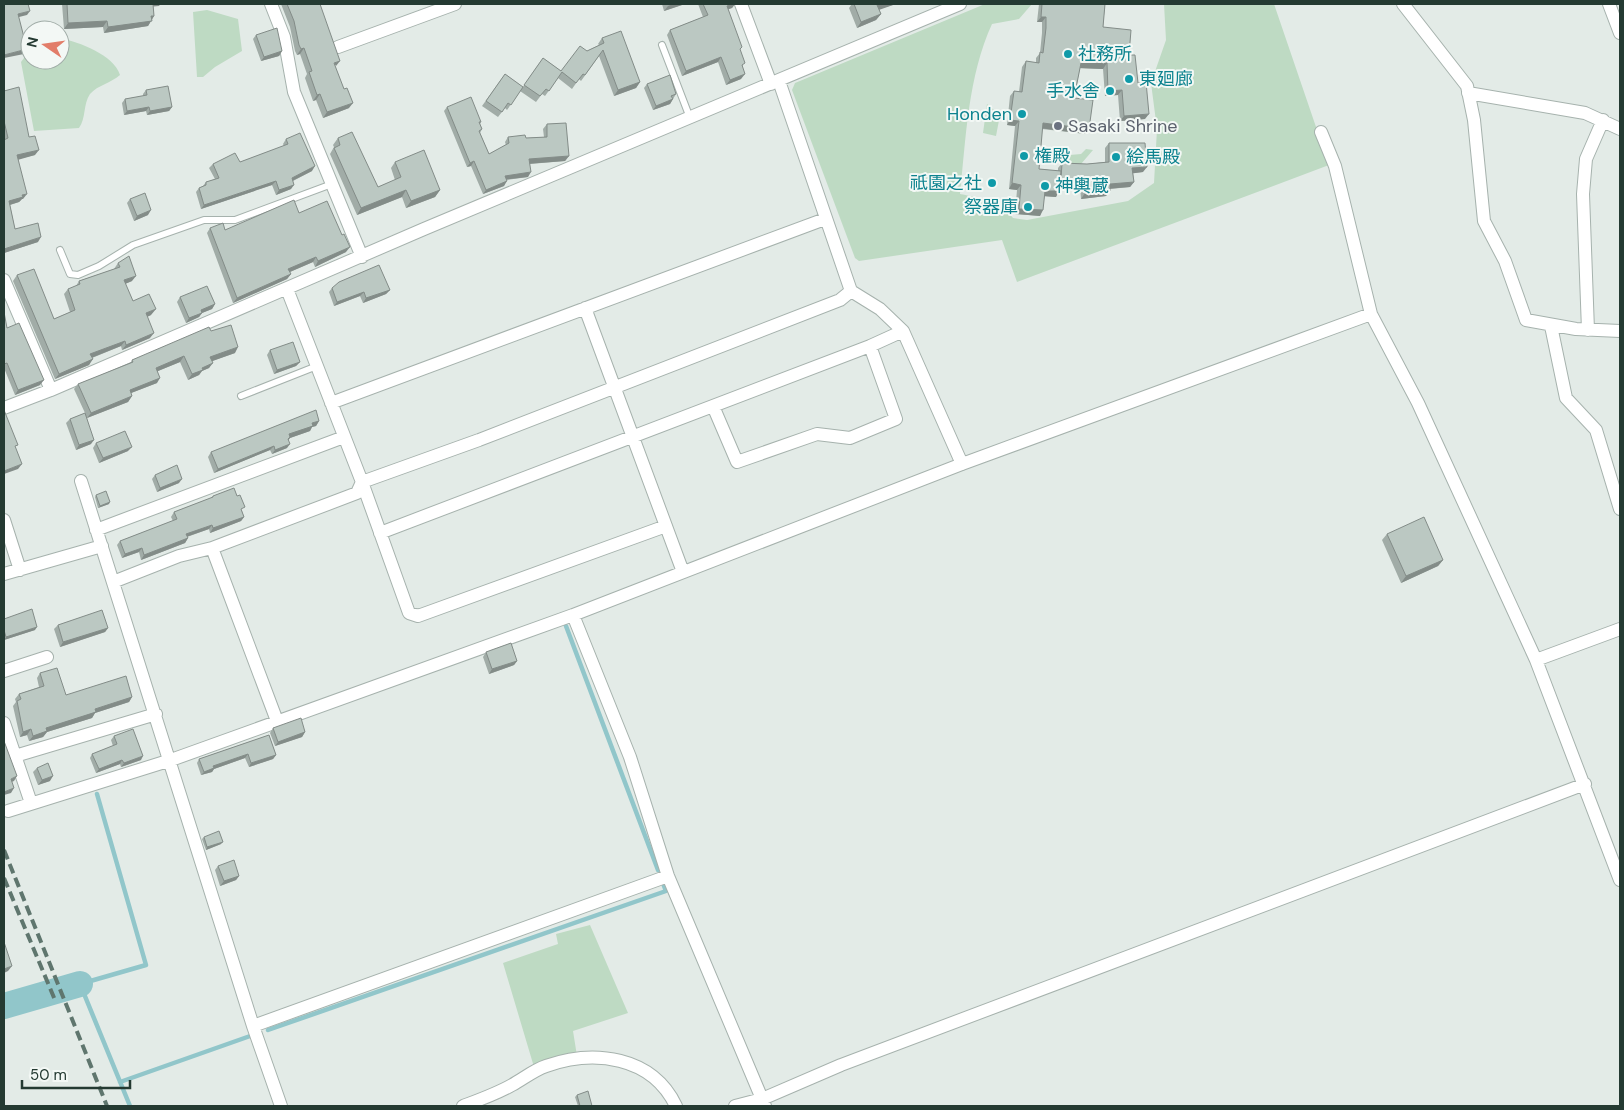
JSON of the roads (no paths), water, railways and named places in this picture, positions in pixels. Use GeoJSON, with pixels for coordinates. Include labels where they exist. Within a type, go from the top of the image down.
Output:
{"type":"FeatureCollection","features":[{"type":"Feature","properties":{"kind":"street"},"geometry":{"type":"LineString","coordinates":[[271,4],[284,37],[294,92],[362,257]]}},
{"type":"Feature","properties":{"kind":"street"},"geometry":{"type":"LineString","coordinates":[[338,48],[455,4]]}},
{"type":"Feature","properties":{"kind":"street"},"geometry":{"type":"LineString","coordinates":[[741,4],[775,82],[851,291],[880,309],[903,331],[962,464]]}},
{"type":"Feature","properties":{"kind":"street"},"geometry":{"type":"LineString","coordinates":[[4,408],[51,390],[960,4]]}},
{"type":"Feature","properties":{"kind":"street"},"geometry":{"type":"LineString","coordinates":[[1403,4],[1467,86],[1474,120],[1484,221],[1505,261],[1526,320],[1550,326],[1620,331]]}},
{"type":"Feature","properties":{"kind":"street"},"geometry":{"type":"LineString","coordinates":[[1609,4],[1620,34]]}},
{"type":"Feature","properties":{"kind":"street"},"geometry":{"type":"LineString","coordinates":[[1468,94],[1585,113],[1620,129]]}},
{"type":"Feature","properties":{"kind":"street"},"geometry":{"type":"LineString","coordinates":[[1588,330],[1583,194],[1586,159],[1603,120]]}},
{"type":"Feature","properties":{"kind":"street"},"geometry":{"type":"LineString","coordinates":[[1321,132],[1335,166],[1371,314],[1418,403],[1536,660],[1585,784],[1620,880]]}},
{"type":"Feature","properties":{"kind":"street"},"geometry":{"type":"LineString","coordinates":[[330,403],[825,219]]}},
{"type":"Feature","properties":{"kind":"street"},"geometry":{"type":"LineString","coordinates":[[4,280],[51,390]]}},
{"type":"Feature","properties":{"kind":"street"},"geometry":{"type":"LineString","coordinates":[[287,289],[362,482],[409,613],[418,616],[666,526]]}},
{"type":"Feature","properties":{"kind":"street"},"geometry":{"type":"LineString","coordinates":[[113,582],[179,556],[212,548],[357,493],[362,482],[479,440],[840,300],[851,291]]}},
{"type":"Feature","properties":{"kind":"street"},"geometry":{"type":"LineString","coordinates":[[585,308],[683,572]]}},
{"type":"Feature","properties":{"kind":"street"},"geometry":{"type":"LineString","coordinates":[[8,811],[171,760],[573,615],[962,464],[1371,314]]}},
{"type":"Feature","properties":{"kind":"street"},"geometry":{"type":"LineString","coordinates":[[1550,326],[1566,398],[1596,430],[1620,508]]}},
{"type":"Feature","properties":{"kind":"street"},"geometry":{"type":"LineString","coordinates":[[380,533],[870,346],[903,331]]}},
{"type":"Feature","properties":{"kind":"street"},"geometry":{"type":"LineString","coordinates":[[713,406],[737,462],[817,434],[850,438],[896,419],[870,346]]}},
{"type":"Feature","properties":{"kind":"street"},"geometry":{"type":"LineString","coordinates":[[96,530],[344,437]]}},
{"type":"Feature","properties":{"kind":"street"},"geometry":{"type":"LineString","coordinates":[[81,481],[171,760],[253,1026],[282,1106]]}},
{"type":"Feature","properties":{"kind":"street"},"geometry":{"type":"LineString","coordinates":[[4,520],[20,570]]}},
{"type":"Feature","properties":{"kind":"street"},"geometry":{"type":"LineString","coordinates":[[4,574],[102,546]]}},
{"type":"Feature","properties":{"kind":"street"},"geometry":{"type":"LineString","coordinates":[[212,548],[277,721]]}},
{"type":"Feature","properties":{"kind":"street"},"geometry":{"type":"LineString","coordinates":[[573,615],[630,757],[668,876],[763,1103]]}},
{"type":"Feature","properties":{"kind":"street"},"geometry":{"type":"LineString","coordinates":[[1536,660],[1620,629]]}},
{"type":"Feature","properties":{"kind":"street"},"geometry":{"type":"LineString","coordinates":[[4,671],[47,656]]}},
{"type":"Feature","properties":{"kind":"street"},"geometry":{"type":"LineString","coordinates":[[15,756],[156,714]]}},
{"type":"Feature","properties":{"kind":"street"},"geometry":{"type":"LineString","coordinates":[[4,723],[32,803]]}},
{"type":"Feature","properties":{"kind":"street"},"geometry":{"type":"LineString","coordinates":[[735,1106],[763,1103],[840,1065],[1585,784]]}},
{"type":"Feature","properties":{"kind":"street"},"geometry":{"type":"LineString","coordinates":[[253,1026],[668,876]]}},
{"type":"Feature","properties":{"kind":"street"},"geometry":{"type":"LineString","coordinates":[[463,1106],[500,1091],[544,1066],[592,1058],[609,1059],[639,1066],[653,1075],[667,1089],[676,1106]]}},
{"type":"Feature","properties":{"kind":"lane"},"geometry":{"type":"LineString","coordinates":[[662,45],[690,118]]}},
{"type":"Feature","properties":{"kind":"lane"},"geometry":{"type":"LineString","coordinates":[[60,250],[70,274],[78,275],[100,266],[133,245],[204,220],[234,220],[332,184]]}},
{"type":"Feature","properties":{"kind":"lane"},"geometry":{"type":"LineString","coordinates":[[241,396],[316,366]]}},
{"type":"Feature","properties":{"kind":"waterway"},"geometry":{"type":"LineString","coordinates":[[566,626],[658,870]]}},
{"type":"Feature","properties":{"kind":"waterway"},"geometry":{"type":"LineString","coordinates":[[97,794],[146,965],[80,984],[130,1106]]}},
{"type":"Feature","properties":{"kind":"waterway"},"geometry":{"type":"LineString","coordinates":[[268,1030],[666,891],[664,886]]}},
{"type":"Feature","properties":{"kind":"waterway"},"geometry":{"type":"LineString","coordinates":[[4,1006],[80,984]]}},
{"type":"Feature","properties":{"kind":"waterway"},"geometry":{"type":"LineString","coordinates":[[120,1082],[253,1035]]}},
{"type":"Feature","properties":{"kind":"railway"},"geometry":{"type":"LineString","coordinates":[[4,850],[107,1106]]}},
{"type":"Feature","properties":{"kind":"railway"},"geometry":{"type":"LineString","coordinates":[[4,878],[55,1000]]}},
{"type":"Feature","properties":{"kind":"place","name":"社務所"},"geometry":{"type":"Point","coordinates":[1068,54]}},
{"type":"Feature","properties":{"kind":"place","name":"東廻廊"},"geometry":{"type":"Point","coordinates":[1129,79]}},
{"type":"Feature","properties":{"kind":"place","name":"手水舎"},"geometry":{"type":"Point","coordinates":[1110,91]}},
{"type":"Feature","properties":{"kind":"place","name":"Honden"},"geometry":{"type":"Point","coordinates":[1022,114]}},
{"type":"Feature","properties":{"kind":"place","name":"Sasaki Shrine"},"geometry":{"type":"Point","coordinates":[1058,126]}},
{"type":"Feature","properties":{"kind":"place","name":"権殿"},"geometry":{"type":"Point","coordinates":[1024,156]}},
{"type":"Feature","properties":{"kind":"place","name":"絵馬殿"},"geometry":{"type":"Point","coordinates":[1116,157]}},
{"type":"Feature","properties":{"kind":"place","name":"祇園之社"},"geometry":{"type":"Point","coordinates":[992,183]}},
{"type":"Feature","properties":{"kind":"place","name":"神輿蔵"},"geometry":{"type":"Point","coordinates":[1045,186]}},
{"type":"Feature","properties":{"kind":"place","name":"祭器庫"},"geometry":{"type":"Point","coordinates":[1028,207]}}]}
